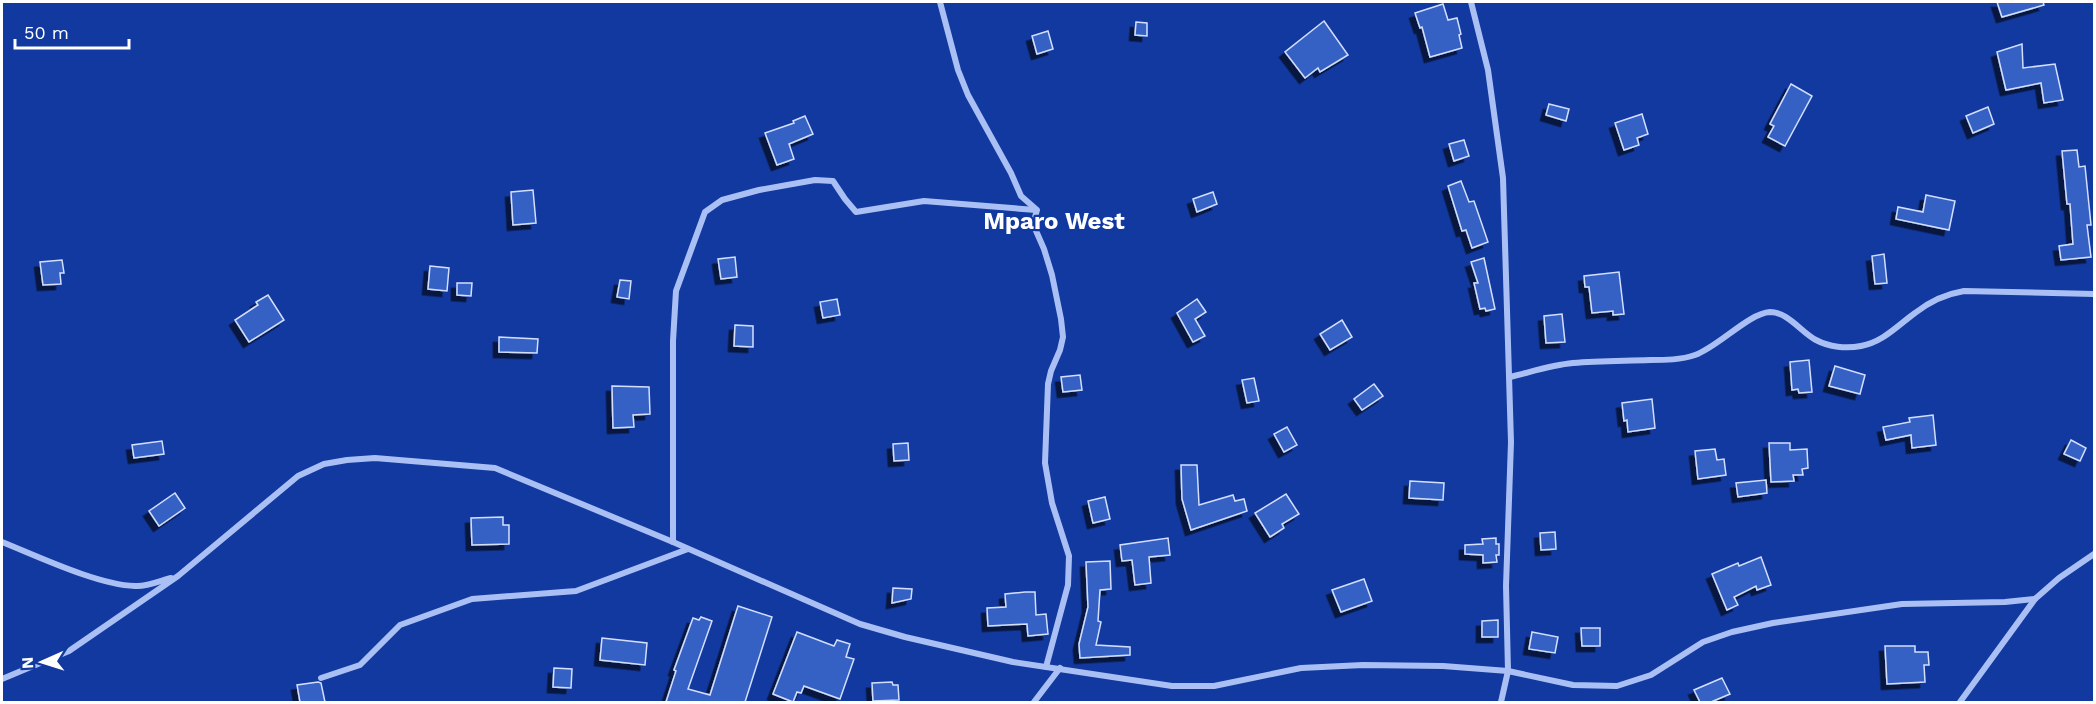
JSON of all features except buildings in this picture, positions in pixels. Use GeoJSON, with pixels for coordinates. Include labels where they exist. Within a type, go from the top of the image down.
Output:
{"type":"FeatureCollection","features":[{"type":"Feature","properties":{"kind":"street"},"geometry":{"type":"LineString","coordinates":[[940,2],[958,70],[968,95],[1011,173],[1021,196],[1037,210]]}},
{"type":"Feature","properties":{"kind":"street"},"geometry":{"type":"LineString","coordinates":[[1470,2],[1488,70],[1503,178],[1511,442],[1506,586],[1508,671],[1501,702]]}},
{"type":"Feature","properties":{"kind":"street"},"geometry":{"type":"LineString","coordinates":[[673,542],[673,340],[676,291],[705,212],[722,200],[759,190],[815,180],[832,181],[856,212],[924,201],[1037,210]]}},
{"type":"Feature","properties":{"kind":"street"},"geometry":{"type":"LineString","coordinates":[[1037,210],[1033,224],[1052,275],[1063,337],[1048,384],[1045,464],[1052,503],[1069,556],[1068,585],[1047,666]]}},
{"type":"Feature","properties":{"kind":"street"},"geometry":{"type":"LineString","coordinates":[[1510,377],[1574,363],[1678,359],[1695,355],[1764,313],[1781,315],[1816,340],[1824,343],[1857,347],[1880,340],[1926,305],[1954,293],[1964,291],[2094,294]]}},
{"type":"Feature","properties":{"kind":"street"},"geometry":{"type":"LineString","coordinates":[[2,678],[69,651],[178,576],[298,476],[324,464],[347,460],[387,459],[495,468],[673,542],[860,624],[1013,662],[1060,668],[1091,675],[1194,687],[1214,686],[1301,668],[1363,665],[1443,666],[1508,671],[1573,686],[1617,686],[1651,675],[1703,642],[1732,632],[1773,623],[1902,604],[2005,602],[2035,599]]}},
{"type":"Feature","properties":{"kind":"street"},"geometry":{"type":"LineString","coordinates":[[2,542],[94,577],[122,585],[137,587],[178,576]]}},
{"type":"Feature","properties":{"kind":"street"},"geometry":{"type":"LineString","coordinates":[[321,678],[360,665],[400,625],[472,599],[576,591],[688,549]]}},
{"type":"Feature","properties":{"kind":"street"},"geometry":{"type":"LineString","coordinates":[[1960,702],[2035,599],[2059,578],[2094,554]]}},
{"type":"Feature","properties":{"kind":"street"},"geometry":{"type":"LineString","coordinates":[[1034,702],[1060,668]]}},
{"type":"Feature","properties":{"kind":"district","name":"Mparo West"},"geometry":{"type":"Point","coordinates":[1054,221]}}]}
